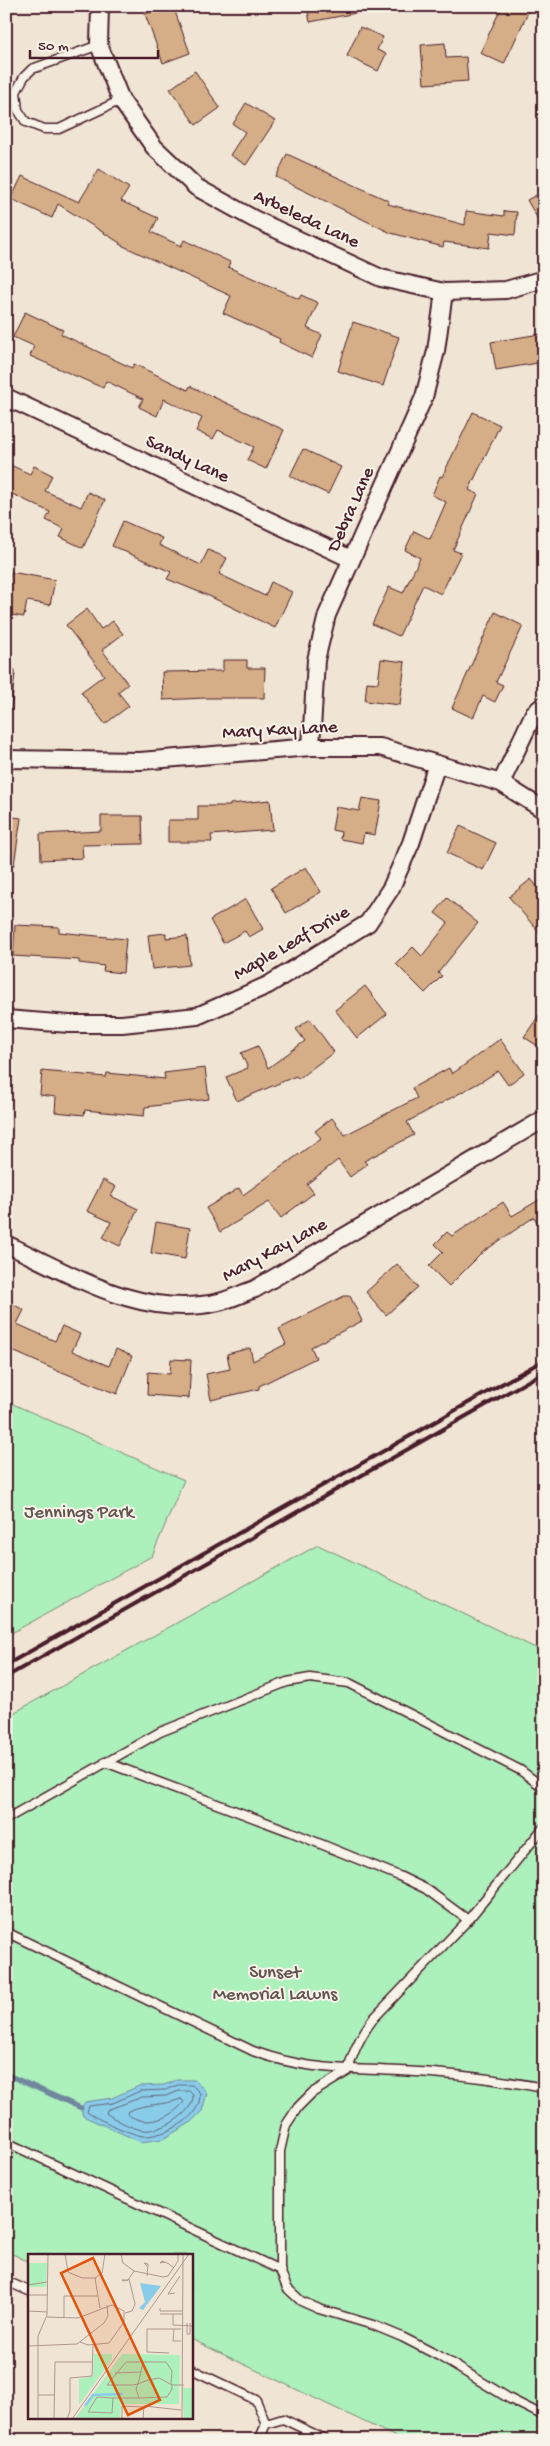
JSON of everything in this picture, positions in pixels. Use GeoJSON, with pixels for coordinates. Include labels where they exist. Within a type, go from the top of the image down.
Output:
{"type":"FeatureCollection","features":[{"type":"Feature","properties":{"kind":"street"},"geometry":{"type":"LineString","coordinates":[[99,45],[100,6]]}},
{"type":"Feature","properties":{"kind":"street","name":"Arbeleda Lane"},"geometry":{"type":"LineString","coordinates":[[99,45],[121,100],[154,147],[196,187],[254,219],[381,278],[444,292],[506,290],[544,279]]}},
{"type":"Feature","properties":{"kind":"street","name":"Debra Lane"},"geometry":{"type":"LineString","coordinates":[[310,747],[316,660],[327,615],[424,397],[436,351],[444,292]]}},
{"type":"Feature","properties":{"kind":"street","name":"Sandy Lane"},"geometry":{"type":"LineString","coordinates":[[6,397],[351,559]]}},
{"type":"Feature","properties":{"kind":"street"},"geometry":{"type":"LineString","coordinates":[[501,783],[534,713],[544,705]]}},
{"type":"Feature","properties":{"kind":"street","name":"Mary Kay Lane"},"geometry":{"type":"LineString","coordinates":[[6,759],[140,761],[310,747],[380,747],[501,783],[544,810]]}},
{"type":"Feature","properties":{"kind":"street","name":"Maple Leaf Drive"},"geometry":{"type":"LineString","coordinates":[[6,1019],[70,1024],[122,1024],[198,1016],[268,985],[368,923],[391,888],[407,852],[437,764]]}},
{"type":"Feature","properties":{"kind":"street","name":"Mary Kay Lane"},"geometry":{"type":"LineString","coordinates":[[6,1244],[118,1297],[155,1305],[186,1306],[219,1302],[255,1288],[544,1119]]}},
{"type":"Feature","properties":{"kind":"lane"},"geometry":{"type":"LineString","coordinates":[[99,45],[32,69],[24,76],[16,92],[18,110],[26,122],[44,129],[59,129],[121,100]]}},
{"type":"Feature","properties":{"kind":"lane"},"geometry":{"type":"LineString","coordinates":[[6,710],[10,672]]}},
{"type":"Feature","properties":{"kind":"lane"},"geometry":{"type":"LineString","coordinates":[[6,1819],[160,1732],[287,1682],[320,1679],[349,1683],[520,1770],[544,1788]]}},
{"type":"Feature","properties":{"kind":"lane"},"geometry":{"type":"LineString","coordinates":[[105,1762],[289,1831],[399,1876],[426,1889],[468,1920]]}},
{"type":"Feature","properties":{"kind":"lane"},"geometry":{"type":"LineString","coordinates":[[544,1827],[468,1920],[373,2019],[360,2037],[352,2054],[348,2071],[312,2093],[298,2107],[286,2125],[280,2152],[280,2270],[288,2288],[301,2301],[319,2309],[373,2325],[402,2337],[544,2416]]}},
{"type":"Feature","properties":{"kind":"lane"},"geometry":{"type":"LineString","coordinates":[[6,1932],[253,2051],[304,2066],[348,2071],[398,2070],[458,2074],[544,2088]]}},
{"type":"Feature","properties":{"kind":"lane"},"geometry":{"type":"LineString","coordinates":[[6,2142],[280,2270]]}},
{"type":"Feature","properties":{"kind":"lane"},"geometry":{"type":"LineString","coordinates":[[6,2281],[28,2291]]}},
{"type":"Feature","properties":{"kind":"lane"},"geometry":{"type":"LineString","coordinates":[[192,2369],[256,2400],[266,2424],[259,2440]]}},
{"type":"Feature","properties":{"kind":"lane"},"geometry":{"type":"LineString","coordinates":[[266,2424],[283,2419],[327,2440]]}},
{"type":"Feature","properties":{"kind":"green space","name":"Jennings Park"},"geometry":{"type":"Polygon","coordinates":[[[6,1401],[184,1480],[152,1556],[6,1636],[6,1401]]]}},
{"type":"Feature","properties":{"kind":"green space","name":"Sunset Memorial Lawns"},"geometry":{"type":"Polygon","coordinates":[[[318,1545],[544,1652],[544,2440],[402,2440],[192,2339],[192,2254],[28,2254],[28,2262],[6,2251],[6,1717],[318,1545]]]}},
{"type":"Feature","properties":{"kind":"water"},"geometry":{"type":"Polygon","coordinates":[[[177,2080],[195,2080],[207,2093],[202,2111],[190,2123],[163,2139],[141,2142],[83,2116],[81,2108],[85,2102],[112,2098],[139,2086],[164,2085],[177,2080]]]}},
{"type":"Feature","properties":{"kind":"building"},"geometry":{"type":"Polygon","coordinates":[[[166,6],[173,6],[190,53],[163,63],[145,14],[166,6]]]}},
{"type":"Feature","properties":{"kind":"building"},"geometry":{"type":"Polygon","coordinates":[[[307,6],[355,6],[356,13],[310,22],[307,6]]]}},
{"type":"Feature","properties":{"kind":"building"},"geometry":{"type":"Polygon","coordinates":[[[502,6],[531,6],[504,64],[480,53],[502,6]]]}},
{"type":"Feature","properties":{"kind":"building"},"geometry":{"type":"Polygon","coordinates":[[[360,27],[383,37],[377,50],[386,54],[378,71],[347,56],[360,27]]]}},
{"type":"Feature","properties":{"kind":"building"},"geometry":{"type":"Polygon","coordinates":[[[445,43],[446,58],[466,57],[468,81],[424,84],[421,45],[445,43]]]}},
{"type":"Feature","properties":{"kind":"building"},"geometry":{"type":"Polygon","coordinates":[[[195,71],[220,108],[196,125],[170,89],[195,71]]]}},
{"type":"Feature","properties":{"kind":"building"},"geometry":{"type":"Polygon","coordinates":[[[246,103],[275,121],[246,165],[230,155],[245,132],[233,124],[246,103]]]}},
{"type":"Feature","properties":{"kind":"building"},"geometry":{"type":"Polygon","coordinates":[[[287,154],[389,201],[388,204],[465,225],[466,211],[504,216],[504,211],[517,212],[515,235],[491,232],[489,248],[444,242],[443,247],[391,233],[276,177],[287,154]]]}},
{"type":"Feature","properties":{"kind":"building"},"geometry":{"type":"Polygon","coordinates":[[[99,169],[129,188],[121,201],[158,218],[151,232],[181,246],[184,240],[230,262],[228,267],[299,299],[301,295],[318,303],[307,328],[322,335],[312,358],[279,342],[280,339],[223,313],[231,296],[119,244],[58,204],[52,218],[11,199],[22,176],[79,202],[99,169]]]}},
{"type":"Feature","properties":{"kind":"building"},"geometry":{"type":"Polygon","coordinates":[[[544,191],[544,230],[527,200],[544,191]]]}},
{"type":"Feature","properties":{"kind":"building"},"geometry":{"type":"Polygon","coordinates":[[[25,312],[63,330],[61,334],[132,368],[134,364],[188,390],[190,386],[284,430],[266,469],[247,460],[254,447],[218,430],[213,439],[196,431],[202,418],[164,399],[157,416],[139,407],[143,399],[106,381],[103,388],[30,356],[34,346],[13,337],[25,312]]]}},
{"type":"Feature","properties":{"kind":"building"},"geometry":{"type":"Polygon","coordinates":[[[353,322],[399,337],[383,386],[338,371],[353,322]]]}},
{"type":"Feature","properties":{"kind":"building"},"geometry":{"type":"Polygon","coordinates":[[[540,334],[544,362],[496,370],[491,342],[540,334]]]}},
{"type":"Feature","properties":{"kind":"building"},"geometry":{"type":"Polygon","coordinates":[[[473,412],[500,425],[469,490],[478,494],[453,550],[461,553],[441,594],[423,585],[399,636],[372,624],[389,587],[403,593],[420,558],[405,550],[414,531],[430,539],[446,502],[432,495],[473,412]]]}},
{"type":"Feature","properties":{"kind":"building"},"geometry":{"type":"Polygon","coordinates":[[[303,449],[341,467],[328,494],[290,476],[303,449]]]}},
{"type":"Feature","properties":{"kind":"building"},"geometry":{"type":"Polygon","coordinates":[[[6,463],[30,474],[34,466],[52,475],[45,491],[81,507],[88,492],[105,500],[83,548],[60,537],[64,529],[46,520],[50,512],[6,491],[6,463]]]}},
{"type":"Feature","properties":{"kind":"building"},"geometry":{"type":"Polygon","coordinates":[[[123,521],[162,538],[159,545],[201,565],[208,550],[227,558],[219,574],[265,596],[271,582],[292,592],[275,628],[209,596],[167,579],[171,572],[112,546],[123,521]]]}},
{"type":"Feature","properties":{"kind":"building"},"geometry":{"type":"Polygon","coordinates":[[[11,572],[55,580],[50,605],[27,601],[24,617],[6,614],[6,599],[11,572]]]}},
{"type":"Feature","properties":{"kind":"building"},"geometry":{"type":"Polygon","coordinates":[[[87,609],[101,629],[113,621],[123,634],[102,650],[128,684],[118,692],[129,706],[105,724],[81,692],[104,675],[66,625],[87,609]]]}},
{"type":"Feature","properties":{"kind":"building"},"geometry":{"type":"Polygon","coordinates":[[[495,612],[523,626],[496,682],[503,685],[495,702],[483,696],[473,718],[452,708],[495,612]]]}},
{"type":"Feature","properties":{"kind":"building"},"geometry":{"type":"Polygon","coordinates":[[[381,659],[405,662],[400,705],[365,701],[367,682],[378,683],[381,659]]]}},
{"type":"Feature","properties":{"kind":"building"},"geometry":{"type":"Polygon","coordinates":[[[223,660],[247,660],[247,668],[265,668],[264,698],[163,700],[162,672],[223,671],[223,660]]]}},
{"type":"Feature","properties":{"kind":"building"},"geometry":{"type":"Polygon","coordinates":[[[362,798],[381,801],[375,835],[364,833],[362,843],[340,839],[341,832],[332,830],[336,807],[359,811],[362,798]]]}},
{"type":"Feature","properties":{"kind":"building"},"geometry":{"type":"Polygon","coordinates":[[[270,800],[273,830],[211,835],[212,842],[168,842],[168,820],[198,820],[198,806],[230,806],[230,804],[270,800]]]}},
{"type":"Feature","properties":{"kind":"building"},"geometry":{"type":"Polygon","coordinates":[[[6,816],[21,818],[14,865],[6,865],[6,816]]]}},
{"type":"Feature","properties":{"kind":"building"},"geometry":{"type":"Polygon","coordinates":[[[101,816],[142,816],[143,844],[82,845],[83,858],[41,860],[40,834],[101,831],[101,816]]]}},
{"type":"Feature","properties":{"kind":"building"},"geometry":{"type":"Polygon","coordinates":[[[460,826],[496,843],[483,870],[447,853],[460,826]]]}},
{"type":"Feature","properties":{"kind":"building"},"geometry":{"type":"Polygon","coordinates":[[[306,867],[321,892],[286,913],[271,888],[306,867]]]}},
{"type":"Feature","properties":{"kind":"building"},"geometry":{"type":"Polygon","coordinates":[[[531,879],[544,895],[544,938],[509,897],[531,879]]]}},
{"type":"Feature","properties":{"kind":"building"},"geometry":{"type":"Polygon","coordinates":[[[447,898],[478,923],[438,973],[442,976],[425,993],[396,964],[413,947],[422,956],[448,923],[435,913],[447,898]]]}},
{"type":"Feature","properties":{"kind":"building"},"geometry":{"type":"Polygon","coordinates":[[[246,899],[263,929],[249,937],[245,931],[223,943],[210,920],[246,899]]]}},
{"type":"Feature","properties":{"kind":"building"},"geometry":{"type":"Polygon","coordinates":[[[15,925],[59,927],[59,932],[126,939],[123,973],[103,971],[104,966],[79,963],[79,960],[13,956],[15,925]]]}},
{"type":"Feature","properties":{"kind":"building"},"geometry":{"type":"Polygon","coordinates":[[[166,933],[166,938],[187,936],[190,965],[152,969],[148,935],[166,933]]]}},
{"type":"Feature","properties":{"kind":"building"},"geometry":{"type":"Polygon","coordinates":[[[365,986],[387,1014],[357,1038],[335,1010],[365,986]]]}},
{"type":"Feature","properties":{"kind":"building"},"geometry":{"type":"Polygon","coordinates":[[[544,1008],[544,1050],[524,1037],[544,1008]]]}},
{"type":"Feature","properties":{"kind":"building"},"geometry":{"type":"Polygon","coordinates":[[[310,1019],[334,1052],[298,1079],[296,1076],[237,1101],[226,1077],[248,1068],[241,1053],[258,1046],[268,1068],[305,1041],[296,1029],[310,1019]]]}},
{"type":"Feature","properties":{"kind":"building"},"geometry":{"type":"Polygon","coordinates":[[[500,1039],[524,1073],[508,1085],[498,1071],[407,1122],[414,1135],[364,1161],[367,1164],[350,1177],[338,1160],[307,1184],[314,1193],[281,1218],[269,1202],[220,1232],[206,1208],[239,1188],[243,1195],[321,1138],[315,1131],[332,1118],[345,1135],[417,1098],[412,1088],[449,1068],[452,1074],[500,1039]]]}},
{"type":"Feature","properties":{"kind":"building"},"geometry":{"type":"Polygon","coordinates":[[[205,1068],[209,1099],[145,1107],[144,1116],[85,1110],[84,1115],[55,1112],[56,1097],[40,1095],[42,1071],[106,1077],[107,1073],[165,1079],[164,1073],[205,1068]]]}},
{"type":"Feature","properties":{"kind":"building"},"geometry":{"type":"Polygon","coordinates":[[[103,1180],[116,1187],[111,1196],[138,1209],[120,1246],[103,1238],[111,1222],[87,1211],[103,1180]]]}},
{"type":"Feature","properties":{"kind":"building"},"geometry":{"type":"Polygon","coordinates":[[[544,1197],[544,1234],[534,1217],[483,1252],[449,1286],[429,1266],[443,1252],[435,1244],[447,1232],[452,1236],[503,1202],[512,1216],[544,1197]]]}},
{"type":"Feature","properties":{"kind":"building"},"geometry":{"type":"Polygon","coordinates":[[[156,1222],[190,1228],[185,1259],[151,1253],[156,1222]]]}},
{"type":"Feature","properties":{"kind":"building"},"geometry":{"type":"Polygon","coordinates":[[[397,1264],[418,1287],[386,1315],[366,1292],[397,1264]]]}},
{"type":"Feature","properties":{"kind":"building"},"geometry":{"type":"Polygon","coordinates":[[[344,1296],[350,1296],[362,1321],[311,1347],[316,1358],[259,1386],[259,1389],[211,1400],[206,1374],[230,1369],[227,1354],[250,1348],[253,1361],[286,1344],[279,1329],[344,1296]]]}},
{"type":"Feature","properties":{"kind":"building"},"geometry":{"type":"Polygon","coordinates":[[[6,1301],[24,1310],[17,1324],[55,1341],[62,1326],[80,1334],[72,1351],[109,1366],[116,1349],[132,1356],[117,1394],[62,1373],[6,1348],[6,1301]]]}},
{"type":"Feature","properties":{"kind":"building"},"geometry":{"type":"Polygon","coordinates":[[[171,1359],[191,1360],[189,1398],[147,1395],[148,1372],[170,1374],[171,1359]]]}},
{"type":"Feature","properties":{"kind":"waterway"},"geometry":{"type":"LineString","coordinates":[[6,2074],[81,2108]]}},
{"type":"Feature","properties":{"kind":"railway"},"geometry":{"type":"LineString","coordinates":[[6,1665],[544,1360]]}},
{"type":"Feature","properties":{"kind":"railway"},"geometry":{"type":"LineString","coordinates":[[6,1677],[544,1372]]}}]}
